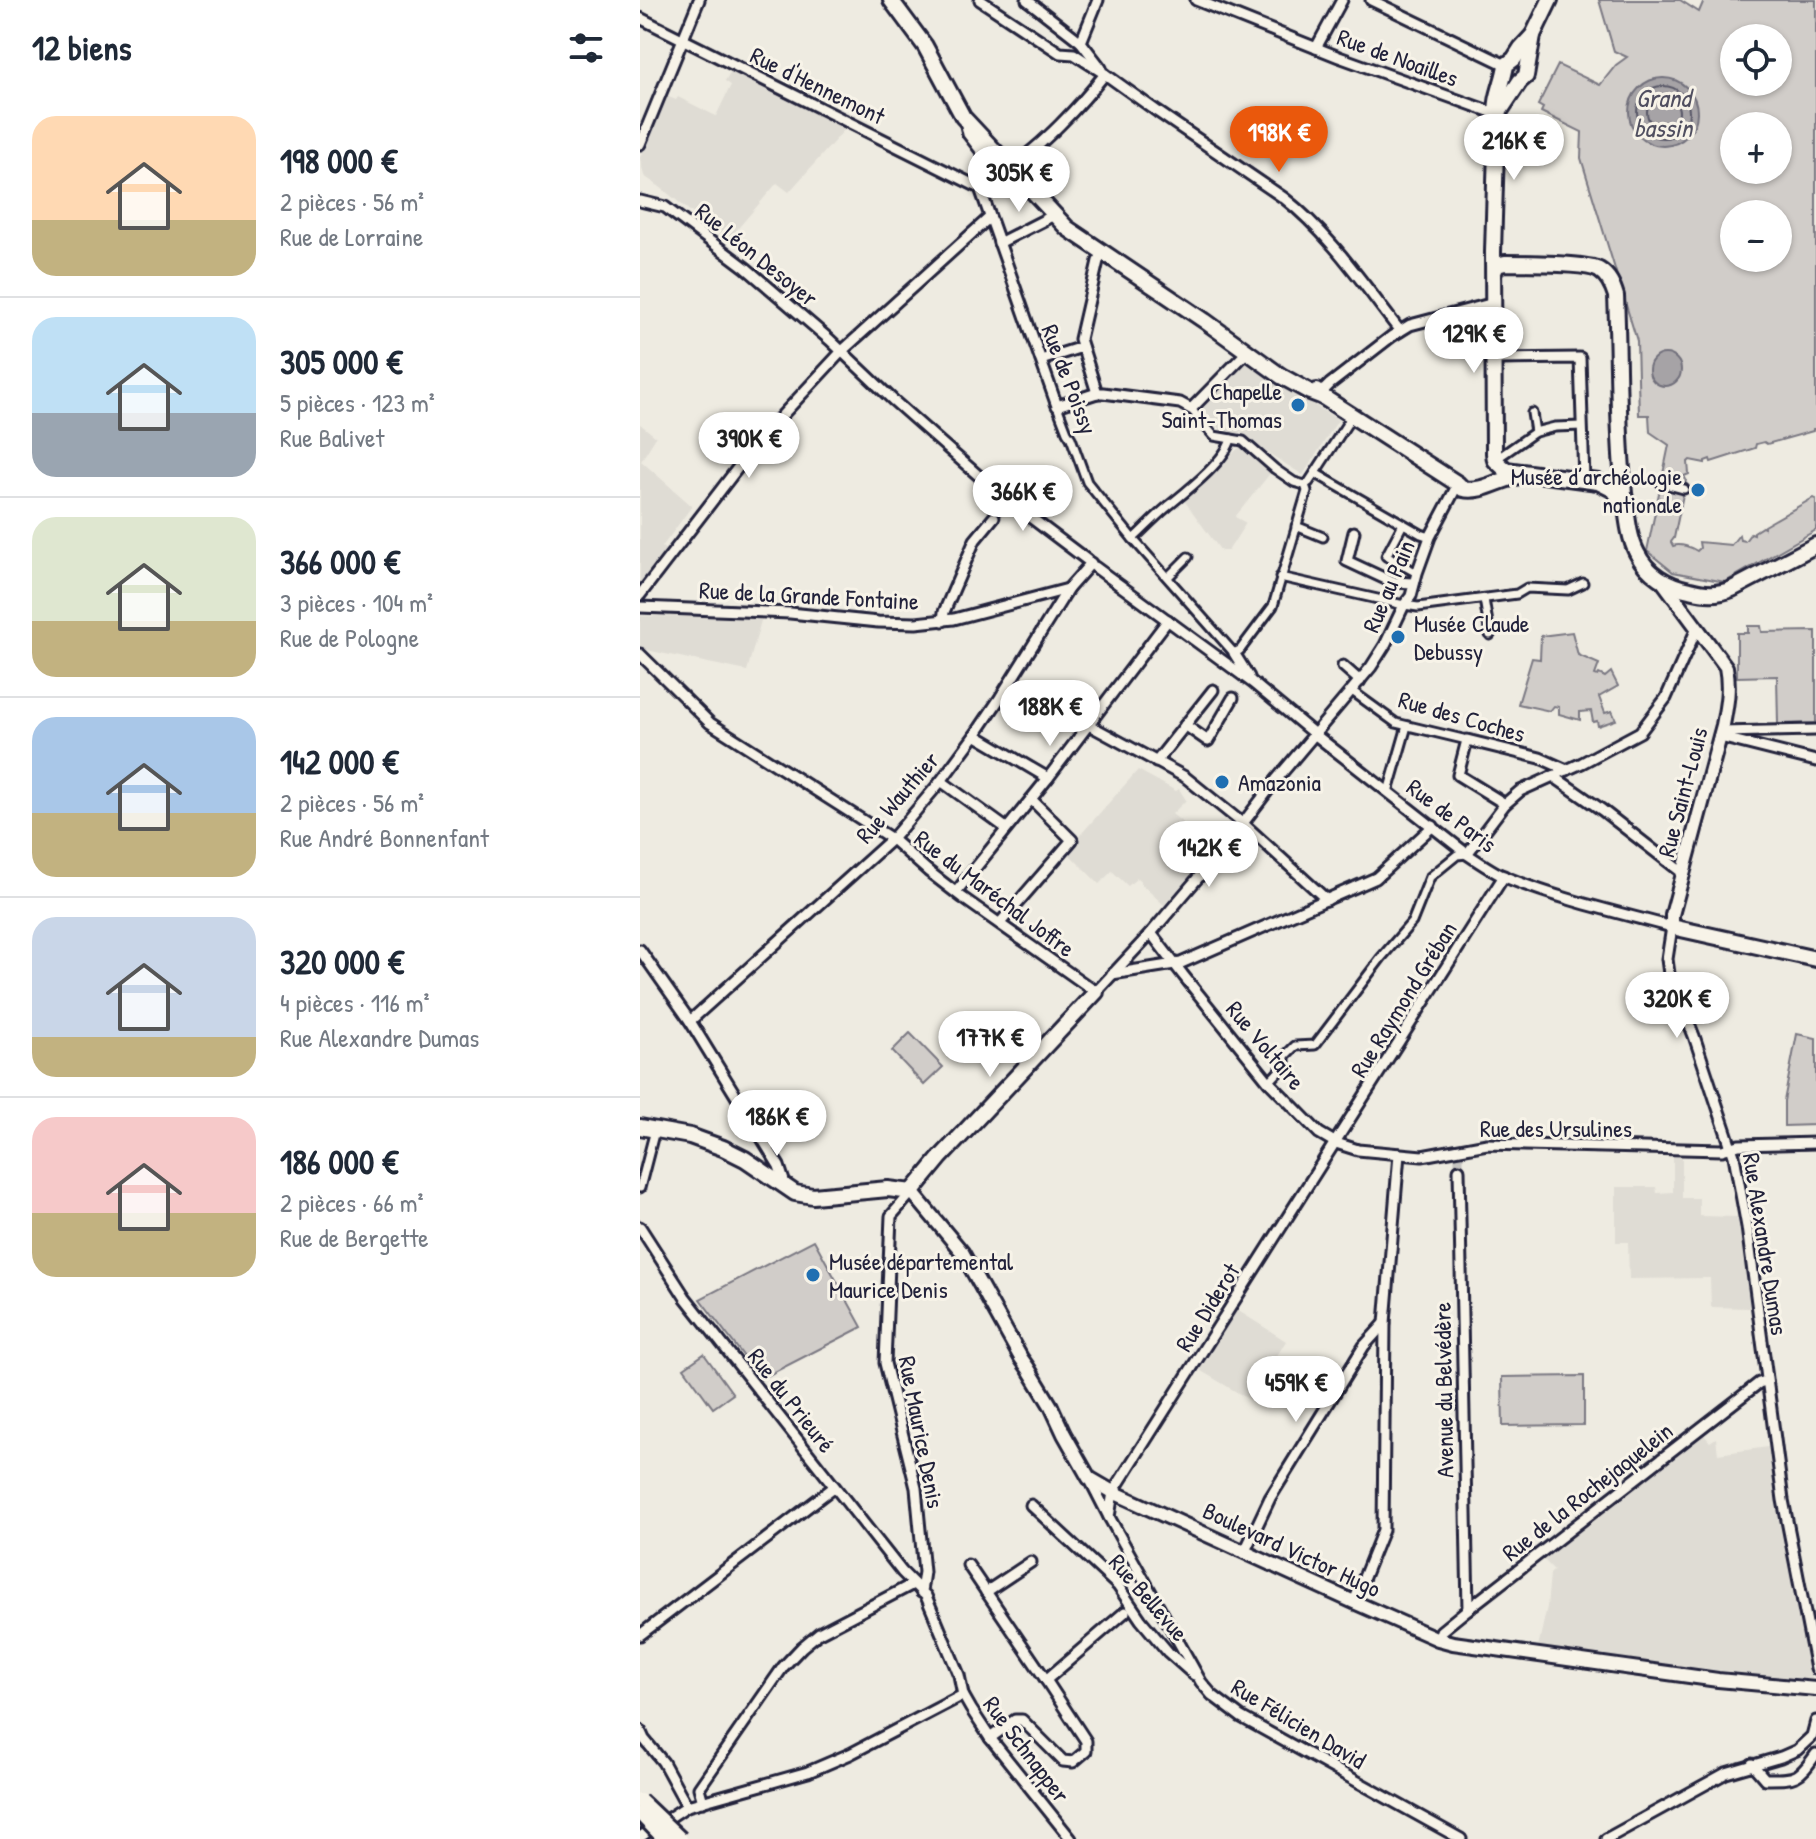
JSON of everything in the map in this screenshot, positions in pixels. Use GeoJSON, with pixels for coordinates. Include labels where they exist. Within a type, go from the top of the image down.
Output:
{"type":"FeatureCollection","features":[{"type":"Feature","properties":{"kind":"main road"},"geometry":{"type":"LineString","coordinates":[[891,0],[925,46],[963,117],[1067,228],[1205,321],[1246,342],[1253,352],[1312,386],[1352,416],[1465,484],[1481,481],[1493,453],[1495,106],[1513,66],[1550,0]]}},
{"type":"Feature","properties":{"kind":"main road"},"geometry":{"type":"LineString","coordinates":[[1497,114],[1526,76],[1513,66]]}},
{"type":"Feature","properties":{"kind":"main road"},"geometry":{"type":"LineString","coordinates":[[1494,247],[1501,260],[1507,263]]}},
{"type":"Feature","properties":{"kind":"main road"},"geometry":{"type":"LineString","coordinates":[[1494,272],[1497,265],[1507,263],[1591,266],[1601,271],[1613,286],[1616,296],[1621,469],[1626,510],[1635,550],[1642,562],[1663,582],[1698,592],[1713,594],[1727,591],[1816,545]]}},
{"type":"Feature","properties":{"kind":"main road"},"geometry":{"type":"LineString","coordinates":[[1493,453],[1506,470],[1526,474],[1591,481],[1612,478],[1621,469]]}},
{"type":"Feature","properties":{"kind":"main road"},"geometry":{"type":"LineString","coordinates":[[1465,484],[1463,489],[1470,491],[1526,474]]}},
{"type":"Feature","properties":{"kind":"main road"},"geometry":{"type":"LineString","coordinates":[[1591,481],[1614,490],[1626,510]]}},
{"type":"Feature","properties":{"kind":"main road"},"geometry":{"type":"LineString","coordinates":[[1672,927],[1816,959]]}},
{"type":"Feature","properties":{"kind":"main road"},"geometry":{"type":"LineString","coordinates":[[647,1128],[690,1136],[723,1148],[795,1193],[806,1195],[888,1189],[912,1192],[940,1158],[1096,992]]}},
{"type":"Feature","properties":{"kind":"main road"},"geometry":{"type":"LineString","coordinates":[[640,1801],[680,1839]]}},
{"type":"Feature","properties":{"kind":"main road"},"geometry":{"type":"LineString","coordinates":[[640,1813],[665,1839]]}},
{"type":"Feature","properties":{"kind":"street"},"geometry":{"type":"LineString","coordinates":[[640,144],[699,0]]}},
{"type":"Feature","properties":{"kind":"street"},"geometry":{"type":"LineString","coordinates":[[980,0],[1060,53],[1074,54],[1105,74],[1284,198],[1303,213],[1360,278],[1400,331]]}},
{"type":"Feature","properties":{"kind":"street"},"geometry":{"type":"LineString","coordinates":[[1027,0],[1081,42],[1105,74]]}},
{"type":"Feature","properties":{"kind":"street"},"geometry":{"type":"LineString","coordinates":[[1081,42],[1098,0]]}},
{"type":"Feature","properties":{"kind":"street","name":"Rue de Noailles"},"geometry":{"type":"LineString","coordinates":[[1196,0],[1497,114]]}},
{"type":"Feature","properties":{"kind":"street"},"geometry":{"type":"LineString","coordinates":[[1316,48],[1342,0]]}},
{"type":"Feature","properties":{"kind":"street"},"geometry":{"type":"LineString","coordinates":[[1371,0],[1513,66]]}},
{"type":"Feature","properties":{"kind":"street","name":"Rue d'Hennemont"},"geometry":{"type":"LineString","coordinates":[[640,18],[983,185]]}},
{"type":"Feature","properties":{"kind":"street"},"geometry":{"type":"LineString","coordinates":[[1009,167],[1058,126],[1105,74]]}},
{"type":"Feature","properties":{"kind":"street","name":"Rue de Poissy"},"geometry":{"type":"LineString","coordinates":[[963,117],[968,134],[985,156],[983,185],[990,217],[1087,482],[1234,653],[1253,683]]}},
{"type":"Feature","properties":{"kind":"street","name":"Rue Léon Desoyer"},"geometry":{"type":"LineString","coordinates":[[640,201],[665,207],[757,277],[997,492],[1091,563],[1121,590],[1168,620],[1253,683]]}},
{"type":"Feature","properties":{"kind":"street"},"geometry":{"type":"LineString","coordinates":[[999,243],[1054,215]]}},
{"type":"Feature","properties":{"kind":"street"},"geometry":{"type":"LineString","coordinates":[[640,595],[753,448],[842,351],[990,217]]}},
{"type":"Feature","properties":{"kind":"street"},"geometry":{"type":"LineString","coordinates":[[1097,393],[1080,339],[1098,261],[1103,254]]}},
{"type":"Feature","properties":{"kind":"street"},"geometry":{"type":"LineString","coordinates":[[1323,397],[1330,384],[1410,325],[1494,303]]}},
{"type":"Feature","properties":{"kind":"street"},"geometry":{"type":"LineString","coordinates":[[1041,360],[1082,347]]}},
{"type":"Feature","properties":{"kind":"street"},"geometry":{"type":"LineString","coordinates":[[1191,409],[1253,352]]}},
{"type":"Feature","properties":{"kind":"street"},"geometry":{"type":"LineString","coordinates":[[1494,359],[1580,358],[1582,426],[1591,481]]}},
{"type":"Feature","properties":{"kind":"street"},"geometry":{"type":"LineString","coordinates":[[1057,406],[1097,393],[1180,403],[1191,409],[1214,436],[1243,441],[1275,469],[1294,482],[1305,485]]}},
{"type":"Feature","properties":{"kind":"street"},"geometry":{"type":"LineString","coordinates":[[1532,413],[1535,432]]}},
{"type":"Feature","properties":{"kind":"street"},"geometry":{"type":"LineString","coordinates":[[1305,485],[1352,416]]}},
{"type":"Feature","properties":{"kind":"street"},"geometry":{"type":"LineString","coordinates":[[1493,453],[1535,432],[1555,427],[1582,426]]}},
{"type":"Feature","properties":{"kind":"street"},"geometry":{"type":"LineString","coordinates":[[1133,539],[1209,470],[1229,447],[1231,439]]}},
{"type":"Feature","properties":{"kind":"street"},"geometry":{"type":"LineString","coordinates":[[1315,473],[1430,537]]}},
{"type":"Feature","properties":{"kind":"street"},"geometry":{"type":"LineString","coordinates":[[1661,483],[1684,489]]}},
{"type":"Feature","properties":{"kind":"street","name":"Rue au Pain"},"geometry":{"type":"LineString","coordinates":[[1096,992],[1243,825],[1276,780],[1360,681],[1385,645],[1411,596],[1430,537],[1465,484]]}},
{"type":"Feature","properties":{"kind":"street"},"geometry":{"type":"LineString","coordinates":[[1234,653],[1240,650],[1273,606],[1307,491],[1305,485]]}},
{"type":"Feature","properties":{"kind":"street"},"geometry":{"type":"LineString","coordinates":[[943,621],[975,540],[994,517]]}},
{"type":"Feature","properties":{"kind":"street"},"geometry":{"type":"LineString","coordinates":[[1403,524],[1386,556],[1415,578]]}},
{"type":"Feature","properties":{"kind":"street"},"geometry":{"type":"LineString","coordinates":[[1296,526],[1323,537]]}},
{"type":"Feature","properties":{"kind":"street"},"geometry":{"type":"LineString","coordinates":[[1354,532],[1347,561],[1392,582],[1415,578]]}},
{"type":"Feature","properties":{"kind":"street"},"geometry":{"type":"LineString","coordinates":[[1168,577],[1188,557]]}},
{"type":"Feature","properties":{"kind":"street","name":"Rue Wauthier"},"geometry":{"type":"LineString","coordinates":[[690,1021],[892,839],[975,735],[1068,589],[1091,563]]}},
{"type":"Feature","properties":{"kind":"street"},"geometry":{"type":"LineString","coordinates":[[1280,577],[1404,605],[1427,606],[1517,594],[1527,588],[1568,590],[1583,583]]}},
{"type":"Feature","properties":{"kind":"street"},"geometry":{"type":"LineString","coordinates":[[1269,1082],[1285,1065],[1285,1056],[1295,1046],[1315,1045],[1412,922],[1430,877],[1457,855],[1467,854],[1505,804],[1520,791],[1640,732],[1666,698],[1697,628],[1663,582]]}},
{"type":"Feature","properties":{"kind":"street","name":"Rue de la Grande Fontaine"},"geometry":{"type":"LineString","coordinates":[[640,607],[801,614],[901,624],[943,621],[1068,589]]}},
{"type":"Feature","properties":{"kind":"street"},"geometry":{"type":"LineString","coordinates":[[1679,604],[1698,592]]}},
{"type":"Feature","properties":{"kind":"street"},"geometry":{"type":"LineString","coordinates":[[1484,599],[1490,635]]}},
{"type":"Feature","properties":{"kind":"street"},"geometry":{"type":"LineString","coordinates":[[956,892],[1048,778],[1168,620]]}},
{"type":"Feature","properties":{"kind":"street","name":"Rue Saint-Louis"},"geometry":{"type":"LineString","coordinates":[[1672,927],[1672,915],[1728,700],[1726,667],[1697,628]]}},
{"type":"Feature","properties":{"kind":"street","name":"Rue du Maréchal Joffre"},"geometry":{"type":"LineString","coordinates":[[640,654],[710,723],[892,839],[956,892],[1096,992]]}},
{"type":"Feature","properties":{"kind":"street"},"geometry":{"type":"LineString","coordinates":[[1343,666],[1360,681]]}},
{"type":"Feature","properties":{"kind":"street","name":"Rue de Paris"},"geometry":{"type":"LineString","coordinates":[[1253,683],[1467,854],[1504,876],[1585,904],[1672,927]]}},
{"type":"Feature","properties":{"kind":"street"},"geometry":{"type":"LineString","coordinates":[[1156,762],[1213,690]]}},
{"type":"Feature","properties":{"kind":"street","name":"Rue des Coches"},"geometry":{"type":"LineString","coordinates":[[1352,691],[1387,717],[1407,726],[1540,758],[1567,770]]}},
{"type":"Feature","properties":{"kind":"street"},"geometry":{"type":"LineString","coordinates":[[1185,725],[1208,741],[1233,698]]}},
{"type":"Feature","properties":{"kind":"street"},"geometry":{"type":"LineString","coordinates":[[1089,725],[1185,777],[1327,900]]}},
{"type":"Feature","properties":{"kind":"street"},"geometry":{"type":"LineString","coordinates":[[1388,792],[1407,726]]}},
{"type":"Feature","properties":{"kind":"street"},"geometry":{"type":"LineString","coordinates":[[1720,735],[1816,730]]}},
{"type":"Feature","properties":{"kind":"street"},"geometry":{"type":"LineString","coordinates":[[975,735],[1048,778]]}},
{"type":"Feature","properties":{"kind":"street"},"geometry":{"type":"LineString","coordinates":[[1720,735],[1816,761]]}},
{"type":"Feature","properties":{"kind":"street"},"geometry":{"type":"LineString","coordinates":[[1467,740],[1458,775],[1505,804]]}},
{"type":"Feature","properties":{"kind":"street"},"geometry":{"type":"LineString","coordinates":[[1553,776],[1684,874]]}},
{"type":"Feature","properties":{"kind":"street"},"geometry":{"type":"LineString","coordinates":[[941,781],[1006,828]]}},
{"type":"Feature","properties":{"kind":"street"},"geometry":{"type":"LineString","coordinates":[[1000,923],[1072,840],[1031,799]]}},
{"type":"Feature","properties":{"kind":"street"},"geometry":{"type":"LineString","coordinates":[[1112,974],[1181,963],[1376,878],[1433,826]]}},
{"type":"Feature","properties":{"kind":"street","name":"Rue Raymond Gréban"},"geometry":{"type":"LineString","coordinates":[[1336,1143],[1504,876]]}},
{"type":"Feature","properties":{"kind":"street","name":"Rue Alexandre Dumas"},"geometry":{"type":"LineString","coordinates":[[1672,927],[1667,959],[1669,974],[1694,1036],[1730,1148],[1747,1227],[1783,1500],[1816,1669]]}},
{"type":"Feature","properties":{"kind":"street","name":"Rue Voltaire"},"geometry":{"type":"LineString","coordinates":[[1151,933],[1269,1082],[1319,1133],[1336,1143]]}},
{"type":"Feature","properties":{"kind":"street"},"geometry":{"type":"LineString","coordinates":[[640,950],[690,1021],[779,1166],[786,1187]]}},
{"type":"Feature","properties":{"kind":"street"},"geometry":{"type":"LineString","coordinates":[[640,1188],[647,1128]]}},
{"type":"Feature","properties":{"kind":"street","name":"Rue des Ursulines"},"geometry":{"type":"LineString","coordinates":[[1336,1143],[1358,1150],[1422,1156],[1459,1153],[1487,1144],[1722,1150],[1741,1145],[1816,1143]]}},
{"type":"Feature","properties":{"kind":"street","name":"Rue Diderot"},"geometry":{"type":"LineString","coordinates":[[1113,1492],[1336,1143]]}},
{"type":"Feature","properties":{"kind":"street"},"geometry":{"type":"LineString","coordinates":[[1354,1602],[1383,1530],[1385,1323],[1399,1154]]}},
{"type":"Feature","properties":{"kind":"street","name":"Avenue du Belvédère"},"geometry":{"type":"LineString","coordinates":[[1459,1170],[1468,1609]]}},
{"type":"Feature","properties":{"kind":"street"},"geometry":{"type":"LineString","coordinates":[[912,1192],[962,1252],[1089,1478]]}},
{"type":"Feature","properties":{"kind":"street","name":"Rue Maurice Denis"},"geometry":{"type":"LineString","coordinates":[[912,1192],[891,1216],[885,1363],[916,1488],[924,1572],[917,1588]]}},
{"type":"Feature","properties":{"kind":"street","name":"Rue du Prieuré"},"geometry":{"type":"LineString","coordinates":[[640,1227],[685,1297],[917,1588]]}},
{"type":"Feature","properties":{"kind":"street"},"geometry":{"type":"LineString","coordinates":[[1245,1551],[1270,1498],[1293,1460],[1364,1346],[1385,1323]]}},
{"type":"Feature","properties":{"kind":"street","name":"Rue de la Rochejaquelein"},"geometry":{"type":"LineString","coordinates":[[1438,1639],[1441,1631],[1468,1609],[1759,1383],[1766,1381]]}},
{"type":"Feature","properties":{"kind":"street","name":"Boulevard Victor Hugo"},"geometry":{"type":"LineString","coordinates":[[1089,1478],[1113,1492],[1438,1639],[1469,1646],[1718,1680],[1816,1689]]}},
{"type":"Feature","properties":{"kind":"street","name":"Rue Félicien David"},"geometry":{"type":"LineString","coordinates":[[1089,1478],[1201,1682],[1212,1695],[1241,1717],[1461,1839]]}},
{"type":"Feature","properties":{"kind":"street"},"geometry":{"type":"LineString","coordinates":[[640,1635],[834,1487]]}},
{"type":"Feature","properties":{"kind":"street"},"geometry":{"type":"LineString","coordinates":[[1109,1517],[1113,1492]]}},
{"type":"Feature","properties":{"kind":"street","name":"Rue Bellevue"},"geometry":{"type":"LineString","coordinates":[[1031,1505],[1118,1586],[1159,1641],[1201,1682]]}},
{"type":"Feature","properties":{"kind":"street"},"geometry":{"type":"LineString","coordinates":[[986,1592],[1031,1562]]}},
{"type":"Feature","properties":{"kind":"street"},"geometry":{"type":"LineString","coordinates":[[968,1565],[1086,1741],[1086,1751],[1073,1762],[1063,1761],[1022,1720],[1015,1720],[990,1738]]}},
{"type":"Feature","properties":{"kind":"street"},"geometry":{"type":"LineString","coordinates":[[703,1802],[699,1788],[783,1667],[819,1633],[917,1588]]}},
{"type":"Feature","properties":{"kind":"street","name":"Rue Schnapper"},"geometry":{"type":"LineString","coordinates":[[917,1588],[926,1596],[959,1675],[963,1695],[990,1738],[1071,1839]]}},
{"type":"Feature","properties":{"kind":"street"},"geometry":{"type":"LineString","coordinates":[[1046,1680],[1125,1612]]}},
{"type":"Feature","properties":{"kind":"street"},"geometry":{"type":"LineString","coordinates":[[643,1837],[687,1806],[808,1772],[850,1754],[963,1695]]}},
{"type":"Feature","properties":{"kind":"street"},"geometry":{"type":"LineString","coordinates":[[1606,1839],[1726,1773],[1797,1750],[1812,1736],[1816,1721]]}},
{"type":"Feature","properties":{"kind":"street"},"geometry":{"type":"LineString","coordinates":[[640,1730],[687,1806]]}},
{"type":"Feature","properties":{"kind":"street"},"geometry":{"type":"LineString","coordinates":[[1752,1764],[1765,1779],[1784,1779],[1799,1775],[1816,1754]]}},
{"type":"Feature","properties":{"kind":"shaded area"},"geometry":{"type":"Polygon","coordinates":[[[1599,0],[1680,0],[1699,12],[1704,0],[1816,0],[1816,429],[1767,444],[1756,444],[1755,448],[1711,462],[1710,459],[1705,463],[1690,460],[1671,542],[1673,546],[1685,546],[1697,551],[1699,542],[1731,545],[1739,535],[1740,540],[1745,541],[1751,533],[1813,498],[1816,499],[1816,530],[1725,582],[1673,572],[1647,551],[1669,445],[1650,432],[1649,415],[1639,415],[1637,341],[1581,158],[1582,132],[1541,112],[1543,108],[1538,105],[1558,65],[1600,85],[1627,57],[1614,51],[1599,0]]]}},
{"type":"Feature","properties":{"kind":"shaded area"},"geometry":{"type":"Polygon","coordinates":[[[731,71],[846,128],[789,192],[777,183],[727,241],[644,176],[640,158],[666,96],[676,100],[678,97],[716,116],[731,85],[725,81],[731,71]]]}},
{"type":"Feature","properties":{"kind":"shaded area"},"geometry":{"type":"Polygon","coordinates":[[[1247,362],[1338,420],[1303,475],[1262,449],[1241,431],[1236,435],[1226,435],[1202,409],[1247,362]]]}},
{"type":"Feature","properties":{"kind":"shaded area"},"geometry":{"type":"Polygon","coordinates":[[[640,424],[656,437],[641,461],[692,506],[662,547],[669,553],[640,590],[640,424]]]}},
{"type":"Feature","properties":{"kind":"shaded area"},"geometry":{"type":"Polygon","coordinates":[[[1243,444],[1261,465],[1272,471],[1235,517],[1246,523],[1228,551],[1221,551],[1183,499],[1243,444]]]}},
{"type":"Feature","properties":{"kind":"shaded area"},"geometry":{"type":"Polygon","coordinates":[[[640,616],[762,617],[747,671],[640,647],[640,616]]]}},
{"type":"Feature","properties":{"kind":"shaded area"},"geometry":{"type":"Polygon","coordinates":[[[1748,626],[1761,626],[1762,632],[1816,631],[1816,723],[1778,724],[1777,676],[1737,677],[1737,633],[1748,633],[1748,626]]]}},
{"type":"Feature","properties":{"kind":"shaded area"},"geometry":{"type":"Polygon","coordinates":[[[1572,632],[1578,655],[1599,664],[1595,675],[1605,677],[1611,672],[1618,686],[1599,697],[1605,713],[1612,711],[1616,720],[1598,726],[1597,721],[1593,722],[1591,711],[1580,712],[1580,720],[1559,714],[1559,707],[1554,706],[1550,711],[1518,704],[1532,658],[1540,659],[1541,636],[1572,632]]]}},
{"type":"Feature","properties":{"kind":"shaded area"},"geometry":{"type":"Polygon","coordinates":[[[1138,770],[1176,791],[1179,789],[1186,800],[1172,814],[1195,833],[1192,837],[1210,853],[1164,905],[1137,878],[1128,886],[1112,871],[1099,884],[1066,851],[1138,770]]]}},
{"type":"Feature","properties":{"kind":"shaded area"},"geometry":{"type":"Polygon","coordinates":[[[910,1033],[943,1067],[924,1085],[892,1051],[910,1033]]]}},
{"type":"Feature","properties":{"kind":"shaded area"},"geometry":{"type":"Polygon","coordinates":[[[1797,1034],[1816,1038],[1816,1125],[1784,1126],[1784,1101],[1797,1034]]]}},
{"type":"Feature","properties":{"kind":"shaded area"},"geometry":{"type":"Polygon","coordinates":[[[1673,1157],[1682,1157],[1682,1198],[1699,1198],[1699,1216],[1737,1217],[1750,1308],[1711,1307],[1710,1278],[1629,1279],[1628,1242],[1616,1242],[1616,1187],[1656,1187],[1657,1193],[1673,1192],[1673,1157]]]}},
{"type":"Feature","properties":{"kind":"shaded area","name":"Musée départemental Maurice Denis"},"geometry":{"type":"Polygon","coordinates":[[[814,1240],[862,1327],[761,1379],[700,1299],[814,1240]]]}},
{"type":"Feature","properties":{"kind":"shaded area"},"geometry":{"type":"Polygon","coordinates":[[[1237,1310],[1286,1341],[1250,1400],[1198,1369],[1237,1310]]]}},
{"type":"Feature","properties":{"kind":"shaded area"},"geometry":{"type":"Polygon","coordinates":[[[704,1354],[733,1394],[713,1408],[684,1368],[704,1354]]]}},
{"type":"Feature","properties":{"kind":"shaded area"},"geometry":{"type":"Polygon","coordinates":[[[1584,1376],[1584,1425],[1503,1426],[1502,1377],[1584,1376]]]}},
{"type":"Feature","properties":{"kind":"shaded area"},"geometry":{"type":"Polygon","coordinates":[[[1704,1435],[1710,1442],[1716,1438],[1718,1454],[1768,1447],[1812,1679],[1753,1675],[1538,1647],[1550,1574],[1554,1570],[1543,1559],[1704,1435]]]}},
{"type":"Feature","properties":{"kind":"water","name":"Grand bassin"},"geometry":{"type":"Polygon","coordinates":[[[1663,78],[1687,88],[1697,112],[1687,136],[1663,146],[1639,136],[1629,112],[1639,88],[1663,78]]]}},
{"type":"Feature","properties":{"kind":"water"},"geometry":{"type":"Polygon","coordinates":[[[1665,354],[1676,359],[1681,370],[1676,381],[1665,386],[1654,381],[1649,370],[1654,359],[1665,354]]]}},
{"type":"Feature","properties":{"kind":"tunnel"},"geometry":{"type":"LineString","coordinates":[[994,517],[1006,499]]}},
{"type":"Feature","properties":{"kind":"tunnel"},"geometry":{"type":"LineString","coordinates":[[1459,1156],[1459,1170]]}},
{"type":"Feature","properties":{"kind":"place","name":"Chapelle Saint-Thomas"},"geometry":{"type":"Point","coordinates":[1298,405]}},
{"type":"Feature","properties":{"kind":"place","name":"Musée d’archéologie nationale"},"geometry":{"type":"Point","coordinates":[1698,490]}},
{"type":"Feature","properties":{"kind":"place","name":"Musée Claude Debussy"},"geometry":{"type":"Point","coordinates":[1398,637]}},
{"type":"Feature","properties":{"kind":"place","name":"Amazonia"},"geometry":{"type":"Point","coordinates":[1222,782]}},
{"type":"Feature","properties":{"kind":"place","name":"Musée départemental Maurice Denis"},"geometry":{"type":"Point","coordinates":[813,1275]}}]}
